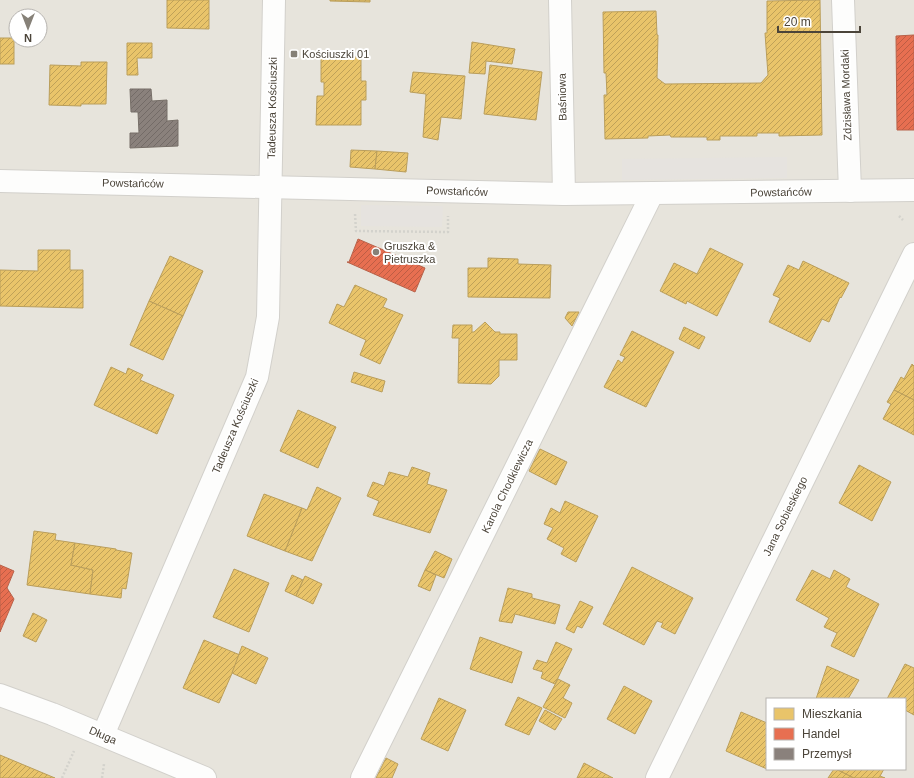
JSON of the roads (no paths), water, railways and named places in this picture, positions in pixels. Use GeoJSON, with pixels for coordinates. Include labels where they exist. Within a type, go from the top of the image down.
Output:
{"type":"FeatureCollection","features":[{"type":"Feature","properties":{"kind":"street","name":"Tadeusza Kościuszki"},"geometry":{"type":"LineString","coordinates":[[103,735],[257,377],[268,317],[274,0]]}},
{"type":"Feature","properties":{"kind":"street","name":"Baśniowa"},"geometry":{"type":"LineString","coordinates":[[560,0],[564,194]]}},
{"type":"Feature","properties":{"kind":"street","name":"Zdzisława Mordaki"},"geometry":{"type":"LineString","coordinates":[[843,0],[850,191]]}},
{"type":"Feature","properties":{"kind":"street","name":"Powstańców"},"geometry":{"type":"LineString","coordinates":[[0,181],[271,186],[564,194],[914,190]]}},
{"type":"Feature","properties":{"kind":"street","name":"Karola Chodkiewicza"},"geometry":{"type":"LineString","coordinates":[[362,778],[652,194]]}},
{"type":"Feature","properties":{"kind":"street","name":"Jana Sobieskiego"},"geometry":{"type":"LineString","coordinates":[[657,778],[914,254]]}},
{"type":"Feature","properties":{"kind":"street","name":"Długa"},"geometry":{"type":"LineString","coordinates":[[0,695],[103,735],[205,778]]}},
{"type":"Feature","properties":{"kind":"place","name":"Kościuszki 01"},"geometry":{"type":"Point","coordinates":[294,54]}},
{"type":"Feature","properties":{"kind":"place","name":"Gruszka & Pietruszka"},"geometry":{"type":"Point","coordinates":[376,252]}}]}
